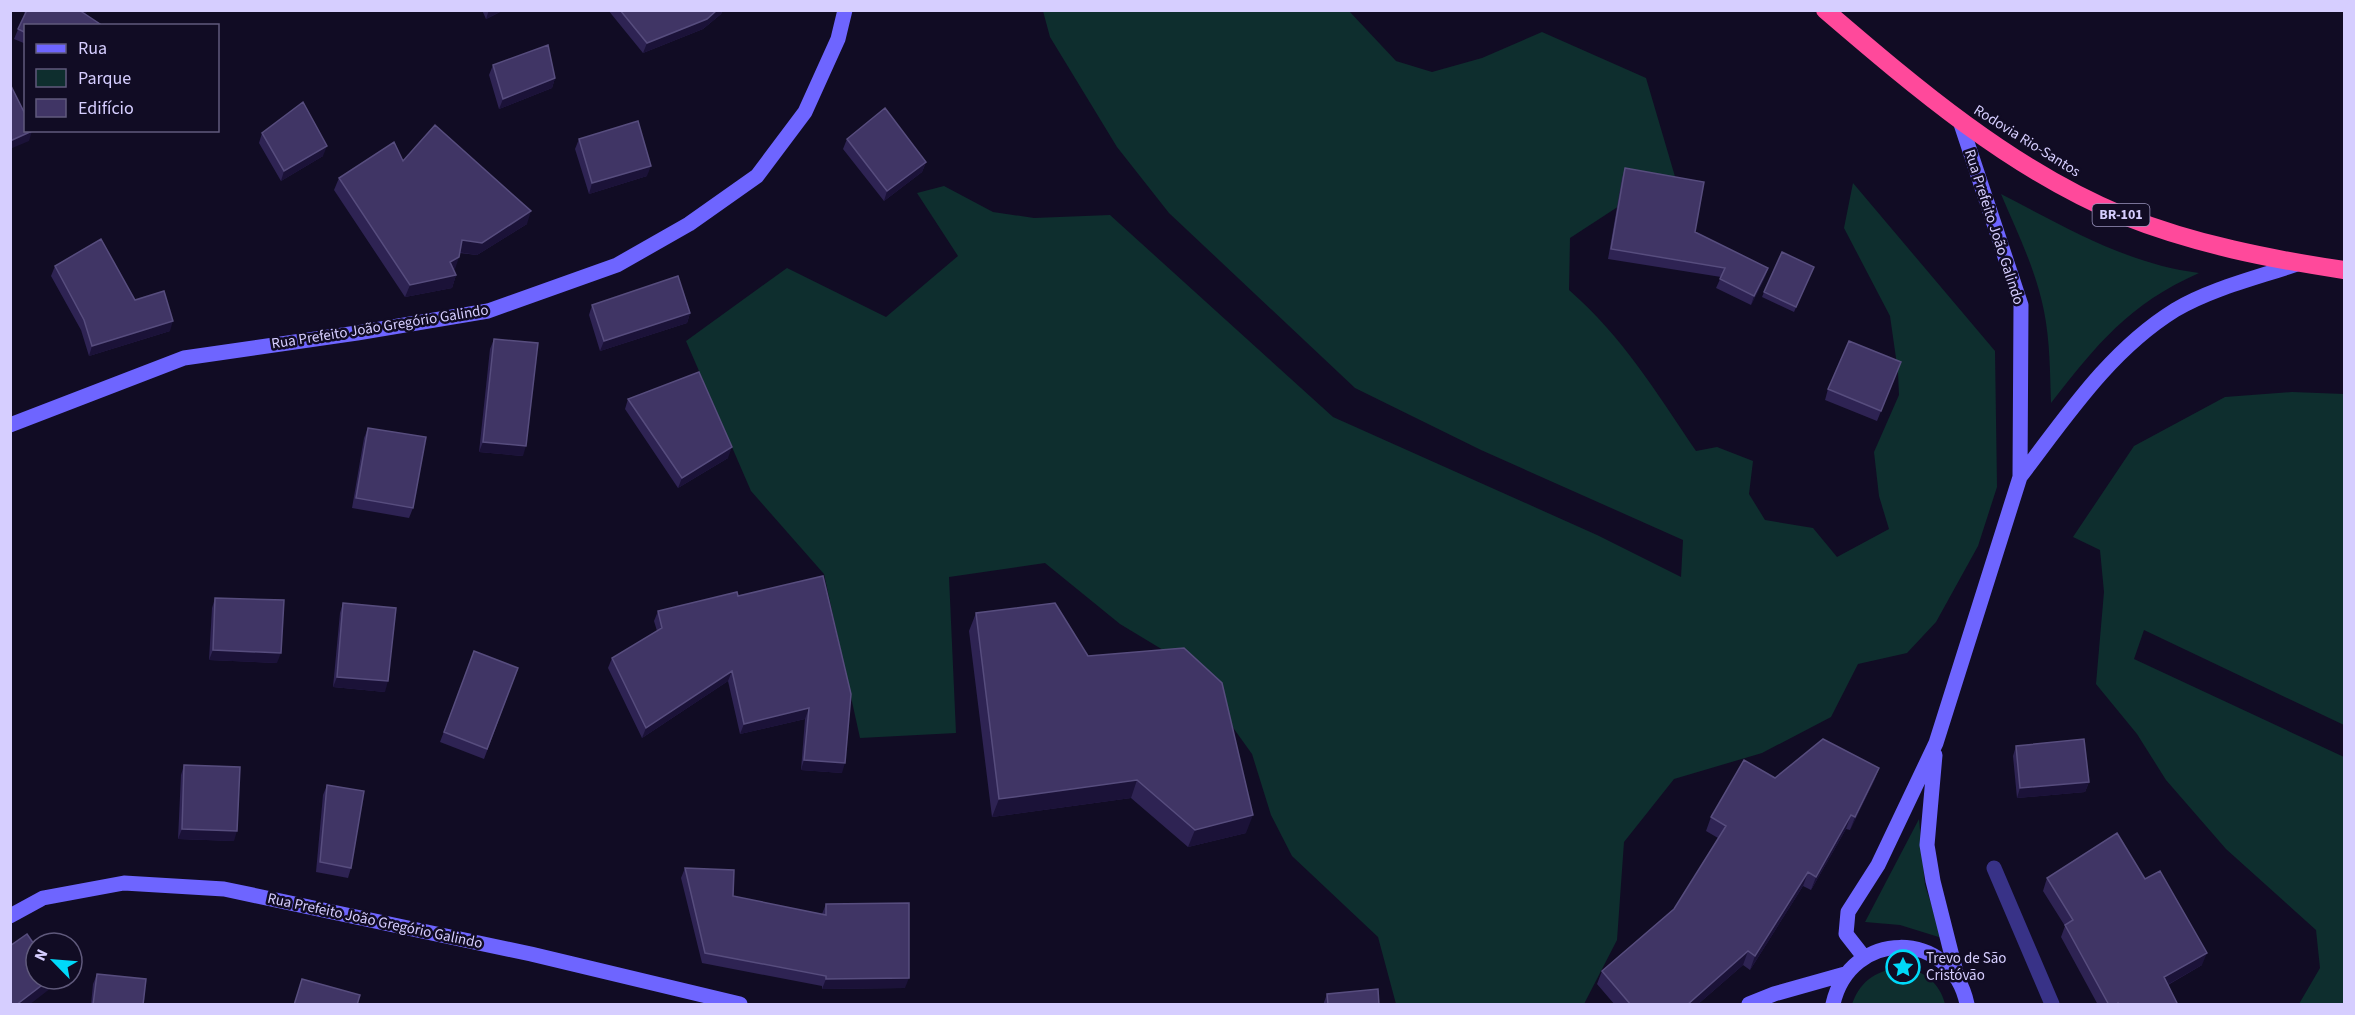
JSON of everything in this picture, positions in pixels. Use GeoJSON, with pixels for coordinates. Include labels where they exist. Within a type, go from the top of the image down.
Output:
{"type":"FeatureCollection","features":[{"type":"Feature","properties":{"kind":"highway","name":"Rodovia Rio-Santos"},"geometry":{"type":"LineString","coordinates":[[1825,10],[1960,121],[2059,185],[2123,216],[2180,236],[2300,263],[2344,270]]}},
{"type":"Feature","properties":{"kind":"main road","name":"Rua Prefeito João Gregório Galindo"},"geometry":{"type":"LineString","coordinates":[[10,425],[184,358],[488,311],[617,265],[689,224],[757,176],[805,112],[838,39],[845,10]]}},
{"type":"Feature","properties":{"kind":"main road","name":"Rua Prefeito João Galindo"},"geometry":{"type":"LineString","coordinates":[[1864,957],[1846,934],[1848,912],[1878,865],[1936,743],[2020,477],[2021,305],[1960,121]]}},
{"type":"Feature","properties":{"kind":"main road","name":"Rua Prefeito João Galindo"},"geometry":{"type":"LineString","coordinates":[[2020,477],[2109,364],[2141,334],[2177,309],[2300,263]]}},
{"type":"Feature","properties":{"kind":"main road","name":"Rua Prefeito João Galindo"},"geometry":{"type":"LineString","coordinates":[[1936,743],[1927,845],[1933,881],[1957,976],[1967,1005]]}},
{"type":"Feature","properties":{"kind":"main road","name":"Rua Prefeito João Gregório Galindo"},"geometry":{"type":"LineString","coordinates":[[10,916],[43,898],[124,883],[224,889],[531,954],[740,1005]]}},
{"type":"Feature","properties":{"kind":"main road"},"geometry":{"type":"LineString","coordinates":[[1833,1005],[1836,992],[1845,974],[1864,957],[1883,949],[1904,947],[1914,949],[1942,961],[1957,976]]}},
{"type":"Feature","properties":{"kind":"main road"},"geometry":{"type":"LineString","coordinates":[[1749,1005],[1774,994],[1845,974]]}},
{"type":"Feature","properties":{"kind":"street"},"geometry":{"type":"LineString","coordinates":[[1994,868],[2052,1005]]}},
{"type":"Feature","properties":{"kind":"green space"},"geometry":{"type":"Polygon","coordinates":[[[1043,11],[1349,11],[1396,61],[1432,72],[1482,58],[1542,32],[1646,78],[1676,180],[1616,208],[1570,238],[1569,290],[1622,346],[1696,451],[1717,447],[1753,461],[1749,494],[1765,520],[1813,528],[1837,557],[1889,529],[1879,496],[1874,452],[1899,395],[1890,316],[1844,228],[1853,183],[1995,351],[1997,487],[1978,546],[1936,622],[1907,653],[1858,664],[1831,717],[1762,753],[1674,779],[1624,842],[1617,940],[1584,1004],[1396,1004],[1378,937],[1292,856],[1271,815],[1252,754],[1188,665],[1120,624],[1045,563],[949,577],[956,733],[860,738],[824,574],[751,491],[686,341],[787,268],[886,317],[958,256],[917,193],[944,186],[993,212],[1034,218],[1110,215],[1333,417],[1597,535],[1681,577],[1683,540],[1481,450],[1355,388],[1169,213],[1117,147],[1050,37],[1043,11]]]}},
{"type":"Feature","properties":{"kind":"green space"},"geometry":{"type":"Polygon","coordinates":[[[2001,194],[2097,243],[2122,253],[2147,262],[2199,273],[2174,285],[2134,312],[2100,344],[2051,403],[2047,334],[2041,296],[2026,251],[2001,194]]]}},
{"type":"Feature","properties":{"kind":"green space"},"geometry":{"type":"Polygon","coordinates":[[[2292,392],[2344,394],[2344,725],[2144,630],[2134,659],[2344,757],[2344,1004],[2299,1004],[2320,968],[2316,930],[2226,849],[2166,780],[2137,734],[2096,684],[2104,592],[2100,550],[2073,537],[2134,446],[2225,397],[2292,392]]]}},
{"type":"Feature","properties":{"kind":"green space"},"geometry":{"type":"Polygon","coordinates":[[[1919,819],[1925,885],[1942,938],[1900,925],[1865,922],[1919,819]]]}},
{"type":"Feature","properties":{"kind":"green space"},"geometry":{"type":"Polygon","coordinates":[[[1903,967],[1930,979],[1939,990],[1945,1004],[1852,1004],[1860,988],[1872,977],[1878,973],[1903,967]]]}},
{"type":"Feature","properties":{"kind":"building"},"geometry":{"type":"Polygon","coordinates":[[[27,10],[84,10],[82,12],[100,24],[24,24],[24,32],[18,29],[27,10]]]}},
{"type":"Feature","properties":{"kind":"building"},"geometry":{"type":"Polygon","coordinates":[[[620,10],[717,10],[707,19],[647,43],[620,10]]]}},
{"type":"Feature","properties":{"kind":"building"},"geometry":{"type":"Polygon","coordinates":[[[548,45],[555,78],[503,99],[493,65],[548,45]]]}},
{"type":"Feature","properties":{"kind":"building"},"geometry":{"type":"Polygon","coordinates":[[[11,86],[24,112],[24,132],[30,132],[10,141],[11,86]]]}},
{"type":"Feature","properties":{"kind":"building"},"geometry":{"type":"Polygon","coordinates":[[[303,102],[327,146],[284,171],[262,133],[303,102]]]}},
{"type":"Feature","properties":{"kind":"building"},"geometry":{"type":"Polygon","coordinates":[[[885,108],[926,162],[887,191],[847,139],[885,108]]]}},
{"type":"Feature","properties":{"kind":"building"},"geometry":{"type":"Polygon","coordinates":[[[638,121],[651,166],[592,183],[579,139],[638,121]]]}},
{"type":"Feature","properties":{"kind":"building"},"geometry":{"type":"Polygon","coordinates":[[[435,125],[531,211],[482,243],[462,240],[459,257],[450,262],[456,275],[410,285],[339,178],[394,142],[403,161],[435,125]]]}},
{"type":"Feature","properties":{"kind":"building"},"geometry":{"type":"Polygon","coordinates":[[[1625,168],[1704,182],[1695,232],[1768,268],[1754,296],[1720,279],[1725,268],[1611,249],[1625,168]]]}},
{"type":"Feature","properties":{"kind":"building"},"geometry":{"type":"Polygon","coordinates":[[[101,239],[135,300],[164,291],[173,321],[92,346],[84,320],[55,266],[101,239]]]}},
{"type":"Feature","properties":{"kind":"building"},"geometry":{"type":"Polygon","coordinates":[[[1782,252],[1814,267],[1796,307],[1764,292],[1782,252]]]}},
{"type":"Feature","properties":{"kind":"building"},"geometry":{"type":"Polygon","coordinates":[[[678,276],[690,313],[604,341],[592,305],[678,276]]]}},
{"type":"Feature","properties":{"kind":"building"},"geometry":{"type":"Polygon","coordinates":[[[494,339],[538,343],[526,446],[483,442],[494,339]]]}},
{"type":"Feature","properties":{"kind":"building"},"geometry":{"type":"Polygon","coordinates":[[[1849,341],[1901,362],[1881,411],[1828,389],[1849,341]]]}},
{"type":"Feature","properties":{"kind":"building"},"geometry":{"type":"Polygon","coordinates":[[[699,372],[732,447],[682,478],[628,399],[699,372]]]}},
{"type":"Feature","properties":{"kind":"building"},"geometry":{"type":"Polygon","coordinates":[[[368,428],[426,437],[413,508],[356,498],[368,428]]]}},
{"type":"Feature","properties":{"kind":"building"},"geometry":{"type":"Polygon","coordinates":[[[823,576],[851,694],[845,763],[804,760],[809,708],[744,724],[732,671],[646,728],[612,658],[662,628],[658,611],[737,592],[738,596],[823,576]]]}},
{"type":"Feature","properties":{"kind":"building"},"geometry":{"type":"Polygon","coordinates":[[[215,598],[284,600],[281,653],[213,650],[215,598]]]}},
{"type":"Feature","properties":{"kind":"building"},"geometry":{"type":"Polygon","coordinates":[[[343,603],[396,608],[388,681],[337,677],[343,603]]]}},
{"type":"Feature","properties":{"kind":"building"},"geometry":{"type":"Polygon","coordinates":[[[1055,603],[1088,656],[1184,648],[1222,683],[1253,815],[1195,830],[1137,780],[999,799],[976,613],[1055,603]]]}},
{"type":"Feature","properties":{"kind":"building"},"geometry":{"type":"Polygon","coordinates":[[[474,651],[518,668],[487,749],[444,732],[474,651]]]}},
{"type":"Feature","properties":{"kind":"building"},"geometry":{"type":"Polygon","coordinates":[[[1823,739],[1879,768],[1855,817],[1851,815],[1816,877],[1808,872],[1755,956],[1748,951],[1687,1005],[1631,1005],[1602,971],[1674,909],[1726,826],[1711,817],[1744,760],[1775,778],[1823,739]]]}},
{"type":"Feature","properties":{"kind":"building"},"geometry":{"type":"Polygon","coordinates":[[[2084,739],[2089,782],[2020,788],[2016,746],[2084,739]]]}},
{"type":"Feature","properties":{"kind":"building"},"geometry":{"type":"Polygon","coordinates":[[[184,765],[240,767],[237,831],[182,829],[184,765]]]}},
{"type":"Feature","properties":{"kind":"building"},"geometry":{"type":"Polygon","coordinates":[[[327,785],[364,791],[351,868],[320,862],[327,785]]]}},
{"type":"Feature","properties":{"kind":"building"},"geometry":{"type":"Polygon","coordinates":[[[2117,833],[2145,879],[2160,871],[2207,953],[2164,977],[2178,1005],[2119,1005],[2118,1003],[2109,1005],[2065,925],[2073,920],[2047,878],[2117,833]]]}},
{"type":"Feature","properties":{"kind":"building"},"geometry":{"type":"Polygon","coordinates":[[[685,868],[734,870],[733,896],[826,915],[826,904],[909,903],[909,978],[826,979],[826,976],[705,953],[685,868]]]}},
{"type":"Feature","properties":{"kind":"building"},"geometry":{"type":"Polygon","coordinates":[[[24,936],[24,991],[34,991],[16,1005],[10,1005],[10,946],[24,936]]]}},
{"type":"Feature","properties":{"kind":"building"},"geometry":{"type":"Polygon","coordinates":[[[97,974],[146,979],[143,1005],[93,1005],[97,974]]]}},
{"type":"Feature","properties":{"kind":"building"},"geometry":{"type":"Polygon","coordinates":[[[302,979],[360,995],[357,1005],[294,1005],[302,979]]]}},
{"type":"Feature","properties":{"kind":"building"},"geometry":{"type":"Polygon","coordinates":[[[1378,989],[1379,1005],[1328,1005],[1327,994],[1378,989]]]}},
{"type":"Feature","properties":{"kind":"place","name":"Trevo de São Cristóvão"},"geometry":{"type":"Point","coordinates":[1903,967]}}]}
